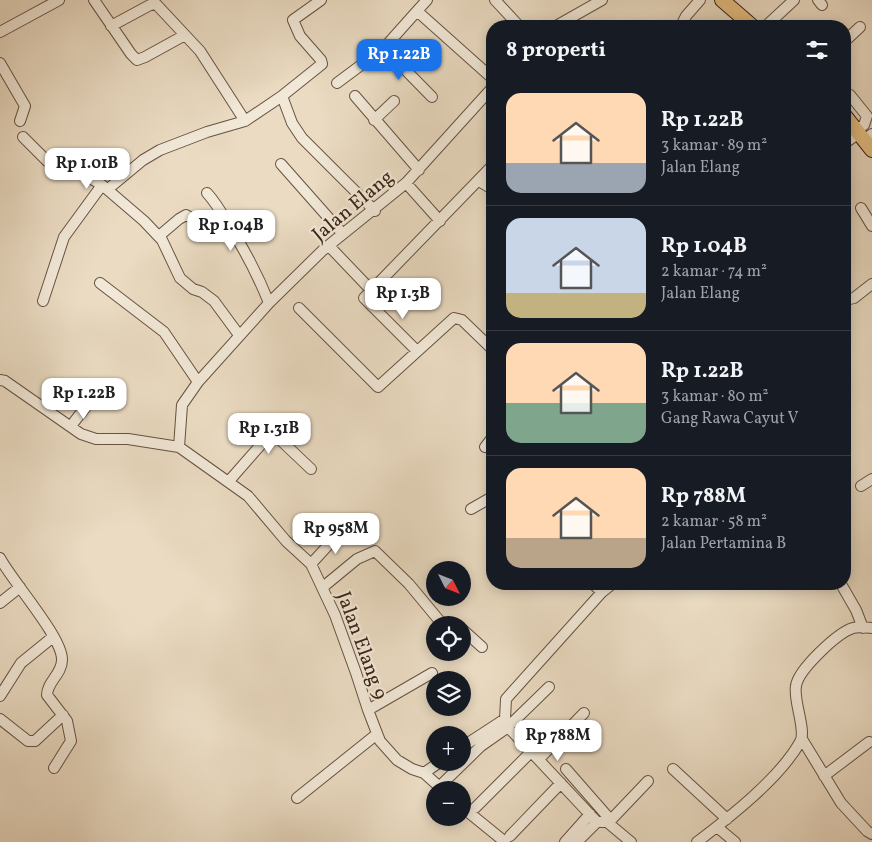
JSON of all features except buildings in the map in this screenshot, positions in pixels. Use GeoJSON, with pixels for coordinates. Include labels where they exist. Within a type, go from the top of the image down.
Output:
{"type":"FeatureCollection","features":[{"type":"Feature","properties":{"kind":"main road"},"geometry":{"type":"LineString","coordinates":[[722,0],[744,20]]}},
{"type":"Feature","properties":{"kind":"main road"},"geometry":{"type":"LineString","coordinates":[[851,123],[864,137]]}},
{"type":"Feature","properties":{"kind":"street"},"geometry":{"type":"LineString","coordinates":[[0,32],[60,0]]}},
{"type":"Feature","properties":{"kind":"street"},"geometry":{"type":"LineString","coordinates":[[94,0],[137,60],[184,35]]}},
{"type":"Feature","properties":{"kind":"street"},"geometry":{"type":"LineString","coordinates":[[43,300],[64,237],[105,187],[160,150],[207,132],[245,121],[282,96],[322,64],[321,60],[300,36],[293,20],[321,0]]}},
{"type":"Feature","properties":{"kind":"street"},"geometry":{"type":"LineString","coordinates":[[337,83],[384,48],[427,0]]}},
{"type":"Feature","properties":{"kind":"street"},"geometry":{"type":"LineString","coordinates":[[495,0],[513,20]]}},
{"type":"Feature","properties":{"kind":"street"},"geometry":{"type":"LineString","coordinates":[[567,20],[602,0]]}},
{"type":"Feature","properties":{"kind":"street"},"geometry":{"type":"LineString","coordinates":[[684,20],[700,0]]}},
{"type":"Feature","properties":{"kind":"street"},"geometry":{"type":"LineString","coordinates":[[772,20],[794,0]]}},
{"type":"Feature","properties":{"kind":"street"},"geometry":{"type":"LineString","coordinates":[[111,26],[150,5],[156,4],[200,51],[245,121]]}},
{"type":"Feature","properties":{"kind":"street"},"geometry":{"type":"LineString","coordinates":[[417,11],[486,73]]}},
{"type":"Feature","properties":{"kind":"street"},"geometry":{"type":"LineString","coordinates":[[851,35],[860,27]]}},
{"type":"Feature","properties":{"kind":"street"},"geometry":{"type":"LineString","coordinates":[[384,48],[432,97]]}},
{"type":"Feature","properties":{"kind":"street"},"geometry":{"type":"LineString","coordinates":[[0,63],[25,106],[20,121]]}},
{"type":"Feature","properties":{"kind":"street","name":"Jalan Elang"},"geometry":{"type":"LineString","coordinates":[[179,447],[182,405],[198,382],[269,303],[328,246],[342,233],[375,210],[406,183],[486,95]]}},
{"type":"Feature","properties":{"kind":"street"},"geometry":{"type":"LineString","coordinates":[[282,96],[292,123],[302,138],[375,210]]}},
{"type":"Feature","properties":{"kind":"street"},"geometry":{"type":"LineString","coordinates":[[355,96],[419,170]]}},
{"type":"Feature","properties":{"kind":"street"},"geometry":{"type":"LineString","coordinates":[[851,96],[867,116],[864,125],[864,137],[851,141]]}},
{"type":"Feature","properties":{"kind":"street"},"geometry":{"type":"LineString","coordinates":[[374,120],[394,101]]}},
{"type":"Feature","properties":{"kind":"street"},"geometry":{"type":"LineString","coordinates":[[23,137],[47,161],[78,171],[105,187],[159,236],[180,278],[193,289],[202,292],[214,301],[239,335]]}},
{"type":"Feature","properties":{"kind":"street"},"geometry":{"type":"LineString","coordinates":[[281,164],[342,233]]}},
{"type":"Feature","properties":{"kind":"street"},"geometry":{"type":"LineString","coordinates":[[417,351],[364,298],[486,173]]}},
{"type":"Feature","properties":{"kind":"street"},"geometry":{"type":"LineString","coordinates":[[479,181],[486,185]]}},
{"type":"Feature","properties":{"kind":"street"},"geometry":{"type":"LineString","coordinates":[[406,183],[440,221]]}},
{"type":"Feature","properties":{"kind":"street"},"geometry":{"type":"LineString","coordinates":[[207,193],[254,266],[269,303]]}},
{"type":"Feature","properties":{"kind":"street"},"geometry":{"type":"LineString","coordinates":[[861,208],[872,226]]}},
{"type":"Feature","properties":{"kind":"street"},"geometry":{"type":"LineString","coordinates":[[159,236],[179,218],[186,215],[193,219],[203,235]]}},
{"type":"Feature","properties":{"kind":"street"},"geometry":{"type":"LineString","coordinates":[[328,246],[371,290]]}},
{"type":"Feature","properties":{"kind":"street"},"geometry":{"type":"LineString","coordinates":[[100,283],[164,332],[198,382]]}},
{"type":"Feature","properties":{"kind":"street"},"geometry":{"type":"LineString","coordinates":[[851,299],[872,284]]}},
{"type":"Feature","properties":{"kind":"street"},"geometry":{"type":"LineString","coordinates":[[300,308],[378,387],[454,318],[462,320],[486,343]]}},
{"type":"Feature","properties":{"kind":"street"},"geometry":{"type":"LineString","coordinates":[[0,380],[5,381],[89,438],[128,439],[179,447]]}},
{"type":"Feature","properties":{"kind":"street"},"geometry":{"type":"LineString","coordinates":[[71,426],[103,384]]}},
{"type":"Feature","properties":{"kind":"street"},"geometry":{"type":"LineString","coordinates":[[229,481],[272,432],[311,469]]}},
{"type":"Feature","properties":{"kind":"street","name":"Jalan Elang 9"},"geometry":{"type":"LineString","coordinates":[[179,447],[248,496],[286,541],[311,564],[323,587],[377,734],[386,749],[397,760],[412,769],[424,773],[435,781]]}},
{"type":"Feature","properties":{"kind":"street"},"geometry":{"type":"LineString","coordinates":[[861,486],[872,480]]}},
{"type":"Feature","properties":{"kind":"street"},"geometry":{"type":"LineString","coordinates":[[471,509],[486,500]]}},
{"type":"Feature","properties":{"kind":"street"},"geometry":{"type":"LineString","coordinates":[[311,564],[343,529]]}},
{"type":"Feature","properties":{"kind":"street"},"geometry":{"type":"LineString","coordinates":[[323,587],[357,559],[375,551],[409,584],[436,616]]}},
{"type":"Feature","properties":{"kind":"street"},"geometry":{"type":"LineString","coordinates":[[0,558],[53,638],[62,661],[61,669],[47,695],[63,715],[70,728],[71,741],[54,768]]}},
{"type":"Feature","properties":{"kind":"street"},"geometry":{"type":"LineString","coordinates":[[0,603],[20,587]]}},
{"type":"Feature","properties":{"kind":"street"},"geometry":{"type":"LineString","coordinates":[[471,741],[505,718],[506,699],[604,590]]}},
{"type":"Feature","properties":{"kind":"street"},"geometry":{"type":"LineString","coordinates":[[844,590],[868,628]]}},
{"type":"Feature","properties":{"kind":"street"},"geometry":{"type":"LineString","coordinates":[[868,628],[853,628],[829,644],[798,678],[795,688],[802,739],[841,803],[867,832],[872,834]]}},
{"type":"Feature","properties":{"kind":"street"},"geometry":{"type":"LineString","coordinates":[[471,637],[482,647]]}},
{"type":"Feature","properties":{"kind":"street"},"geometry":{"type":"LineString","coordinates":[[0,696],[21,663],[53,638]]}},
{"type":"Feature","properties":{"kind":"street"},"geometry":{"type":"LineString","coordinates":[[368,710],[426,676]]}},
{"type":"Feature","properties":{"kind":"street"},"geometry":{"type":"LineString","coordinates":[[449,781],[481,746],[508,727],[550,687]]}},
{"type":"Feature","properties":{"kind":"street"},"geometry":{"type":"LineString","coordinates":[[475,808],[584,713]]}},
{"type":"Feature","properties":{"kind":"street"},"geometry":{"type":"LineString","coordinates":[[0,719],[28,741],[35,741],[63,715]]}},
{"type":"Feature","properties":{"kind":"street"},"geometry":{"type":"LineString","coordinates":[[508,727],[561,783],[600,820],[631,842]]}},
{"type":"Feature","properties":{"kind":"street"},"geometry":{"type":"LineString","coordinates":[[297,798],[377,734]]}},
{"type":"Feature","properties":{"kind":"street"},"geometry":{"type":"LineString","coordinates":[[697,842],[727,819],[789,761],[802,739]]}},
{"type":"Feature","properties":{"kind":"street"},"geometry":{"type":"LineString","coordinates":[[824,776],[869,742]]}},
{"type":"Feature","properties":{"kind":"street"},"geometry":{"type":"LineString","coordinates":[[565,842],[608,817],[566,769]]}},
{"type":"Feature","properties":{"kind":"street"},"geometry":{"type":"LineString","coordinates":[[673,769],[727,819]]}},
{"type":"Feature","properties":{"kind":"street"},"geometry":{"type":"LineString","coordinates":[[577,842],[600,820],[648,781]]}},
{"type":"Feature","properties":{"kind":"street"},"geometry":{"type":"LineString","coordinates":[[471,813],[507,839],[561,783]]}},
{"type":"Feature","properties":{"kind":"street"},"geometry":{"type":"LineString","coordinates":[[717,827],[735,842]]}}]}
